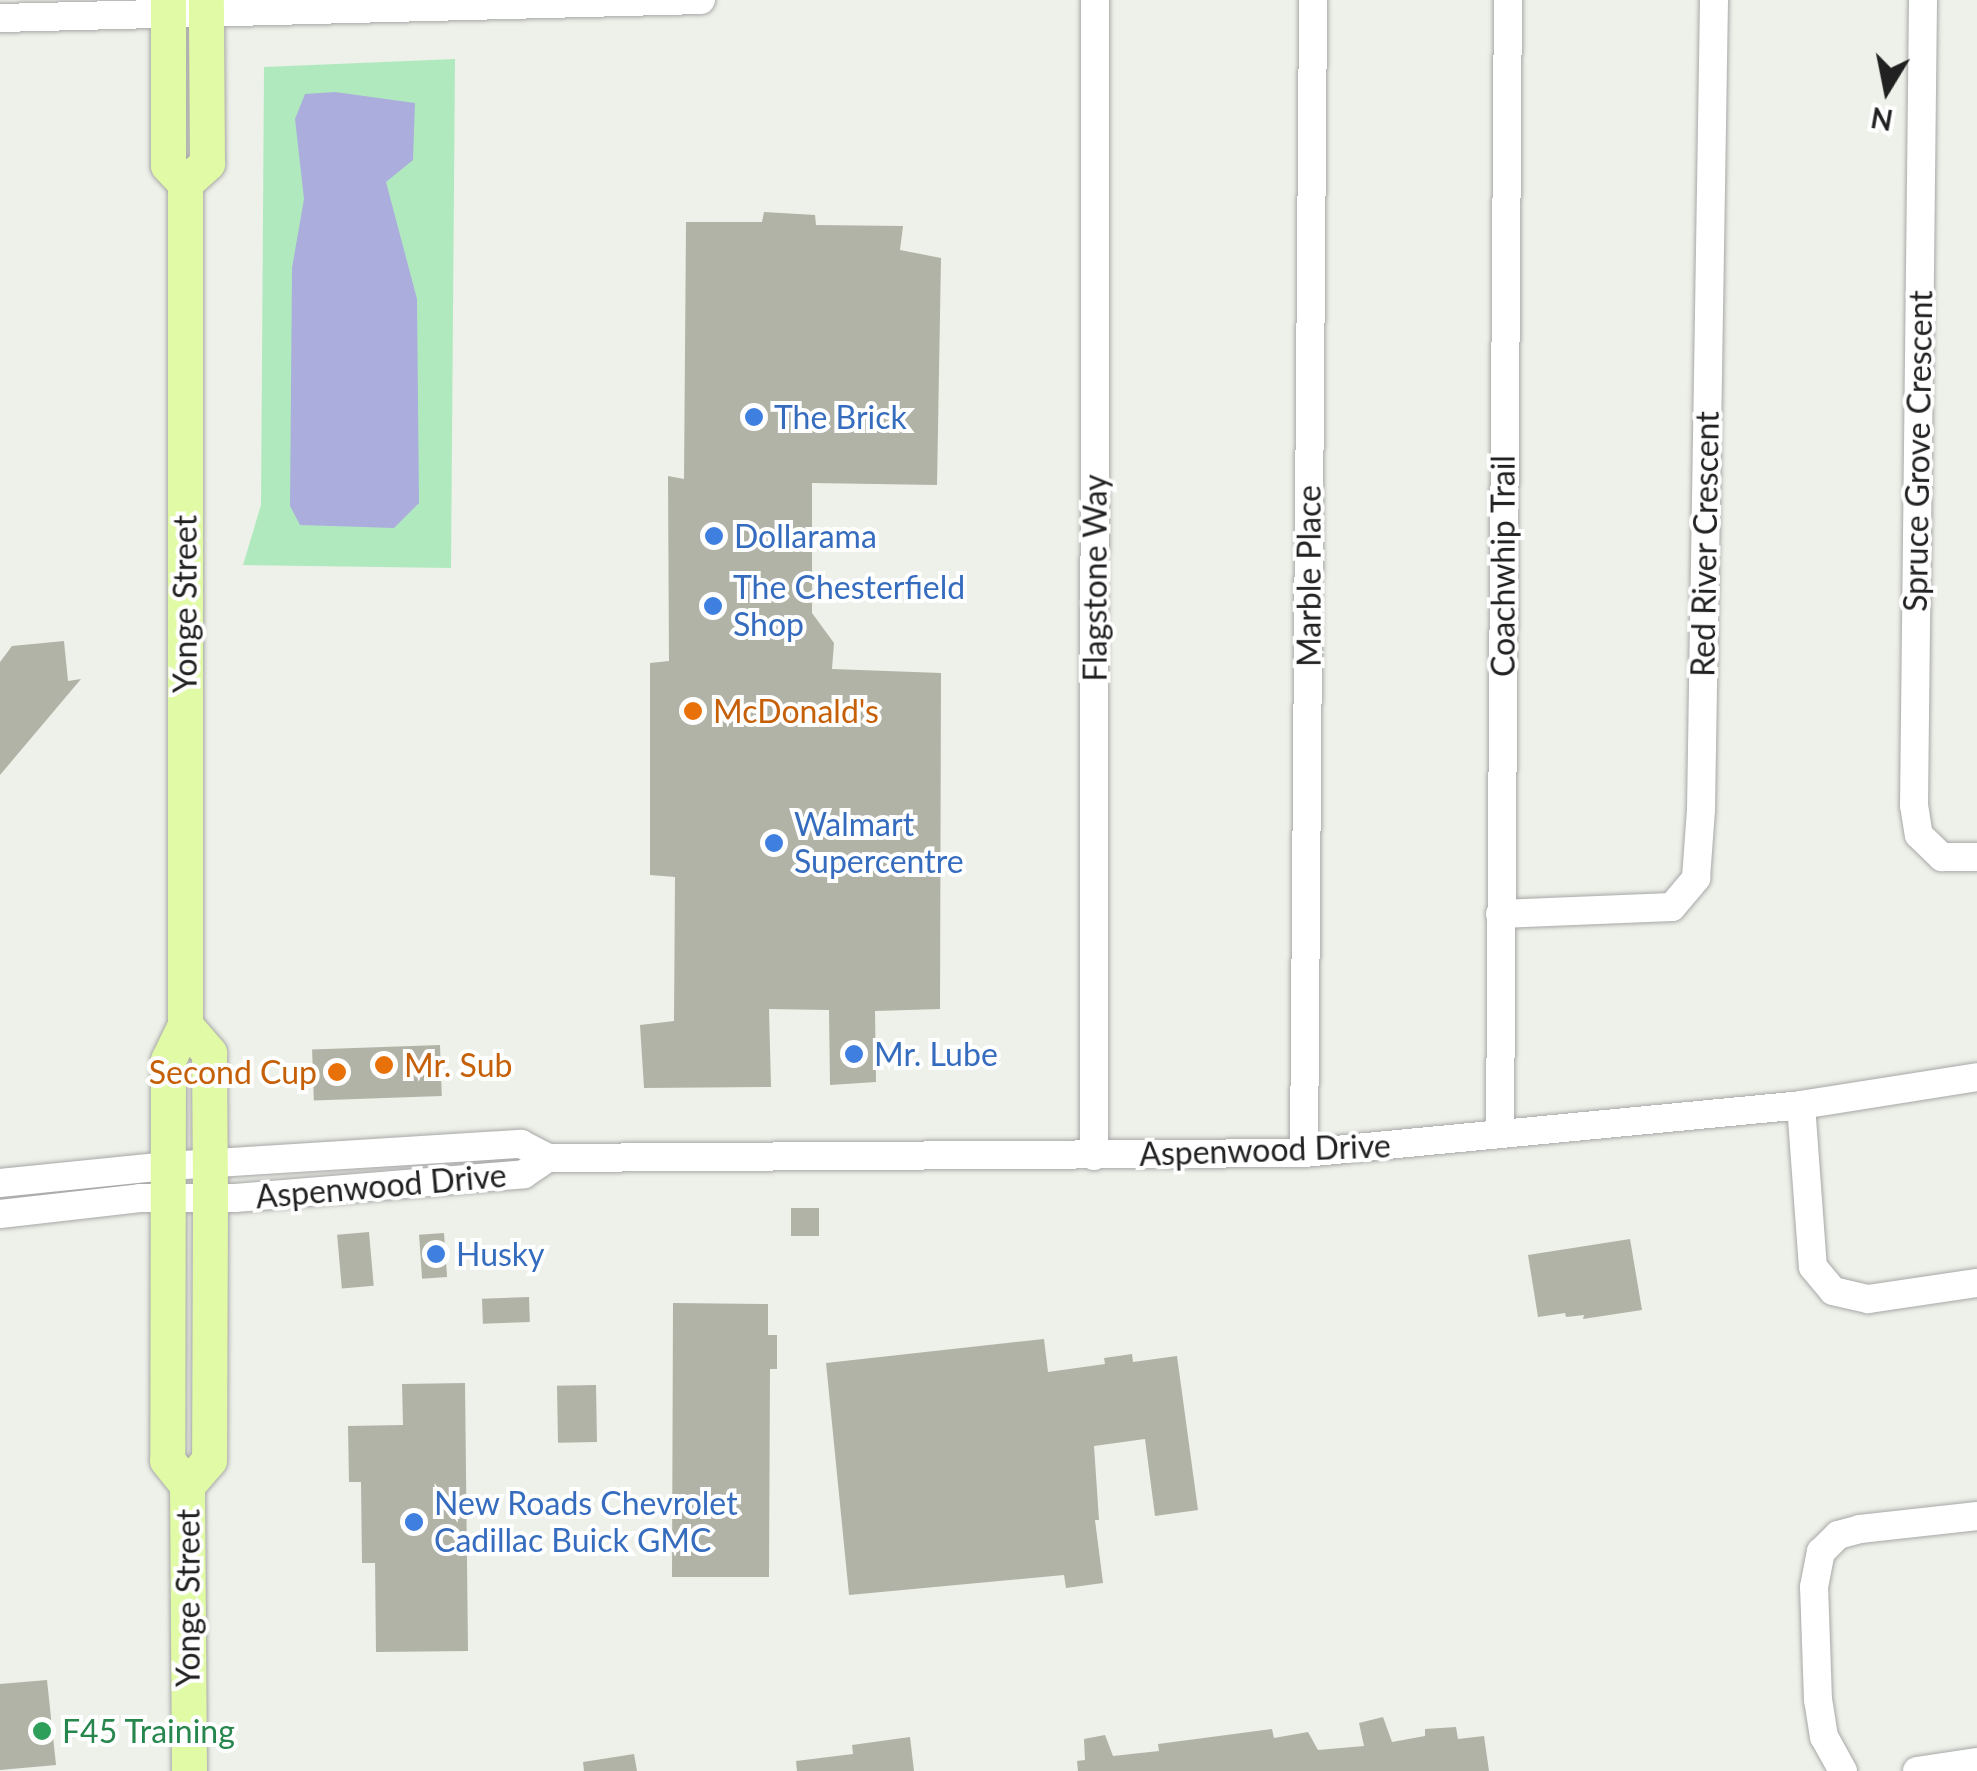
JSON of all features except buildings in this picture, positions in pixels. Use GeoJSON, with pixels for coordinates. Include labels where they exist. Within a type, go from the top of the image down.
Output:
{"type":"FeatureCollection","features":[{"type":"Feature","properties":{"kind":"main road","name":"Yonge Street"},"geometry":{"type":"LineString","coordinates":[[185,183],[207,164],[206,7]]}},
{"type":"Feature","properties":{"kind":"main road","name":"Yonge Street"},"geometry":{"type":"LineString","coordinates":[[168,8],[168,165],[185,183],[184,1025],[168,1060],[167,1460],[188,1485],[188,1771]]}},
{"type":"Feature","properties":{"kind":"main road","name":"Yonge Street"},"geometry":{"type":"LineString","coordinates":[[184,1025],[209,1053],[210,1460],[188,1485]]}},
{"type":"Feature","properties":{"kind":"street"},"geometry":{"type":"LineString","coordinates":[[0,18],[206,7],[701,0]]}},
{"type":"Feature","properties":{"kind":"street","name":"Flagstone Way"},"geometry":{"type":"LineString","coordinates":[[1094,0],[1094,1156]]}},
{"type":"Feature","properties":{"kind":"street","name":"Marble Place"},"geometry":{"type":"LineString","coordinates":[[1304,1153],[1313,0]]}},
{"type":"Feature","properties":{"kind":"street","name":"Coachwhip Trail"},"geometry":{"type":"LineString","coordinates":[[1500,1132],[1508,0]]}},
{"type":"Feature","properties":{"kind":"street","name":"Red River Crescent"},"geometry":{"type":"LineString","coordinates":[[1500,914],[1672,907],[1696,878],[1702,810],[1714,0]]}},
{"type":"Feature","properties":{"kind":"street","name":"Spruce Grove Crescent"},"geometry":{"type":"LineString","coordinates":[[1923,0],[1914,805],[1919,834],[1942,857],[1977,857]]}},
{"type":"Feature","properties":{"kind":"street","name":"Aspenwood Drive"},"geometry":{"type":"LineString","coordinates":[[168,1182],[524,1174],[548,1158],[1304,1153],[1801,1105],[1977,1077]]}},
{"type":"Feature","properties":{"kind":"street"},"geometry":{"type":"LineString","coordinates":[[1801,1105],[1812,1267],[1833,1291],[1868,1299],[1977,1284]]}},
{"type":"Feature","properties":{"kind":"street"},"geometry":{"type":"LineString","coordinates":[[0,1183],[168,1182]]}},
{"type":"Feature","properties":{"kind":"street"},"geometry":{"type":"LineString","coordinates":[[0,1214],[168,1182]]}},
{"type":"Feature","properties":{"kind":"street"},"geometry":{"type":"LineString","coordinates":[[1843,1771],[1832,1758],[1824,1737],[1818,1700],[1814,1587],[1821,1552],[1838,1535],[1860,1529],[1977,1516]]}},
{"type":"Feature","properties":{"kind":"street"},"geometry":{"type":"LineString","coordinates":[[1917,1771],[1977,1762]]}},
{"type":"Feature","properties":{"kind":"green space"},"geometry":{"type":"Polygon","coordinates":[[[455,59],[451,568],[243,565],[261,505],[264,67],[455,59]]]}},
{"type":"Feature","properties":{"kind":"water"},"geometry":{"type":"Polygon","coordinates":[[[335,92],[415,103],[413,160],[386,182],[417,299],[419,503],[394,528],[300,525],[290,506],[292,268],[304,199],[295,119],[305,94],[335,92]]]}},
{"type":"Feature","properties":{"kind":"place","name":"The Brick"},"geometry":{"type":"Point","coordinates":[754,417]}},
{"type":"Feature","properties":{"kind":"place","name":"Dollarama"},"geometry":{"type":"Point","coordinates":[714,536]}},
{"type":"Feature","properties":{"kind":"place","name":"The Chesterfield Shop"},"geometry":{"type":"Point","coordinates":[713,606]}},
{"type":"Feature","properties":{"kind":"place","name":"McDonald's"},"geometry":{"type":"Point","coordinates":[693,711]}},
{"type":"Feature","properties":{"kind":"place","name":"Walmart Supercentre"},"geometry":{"type":"Point","coordinates":[774,843]}},
{"type":"Feature","properties":{"kind":"place","name":"Mr. Lube"},"geometry":{"type":"Point","coordinates":[854,1054]}},
{"type":"Feature","properties":{"kind":"place","name":"Mr. Sub"},"geometry":{"type":"Point","coordinates":[384,1065]}},
{"type":"Feature","properties":{"kind":"place","name":"Second Cup"},"geometry":{"type":"Point","coordinates":[337,1072]}},
{"type":"Feature","properties":{"kind":"place","name":"Husky"},"geometry":{"type":"Point","coordinates":[436,1254]}},
{"type":"Feature","properties":{"kind":"place","name":"New Roads Chevrolet Cadillac Buick GMC"},"geometry":{"type":"Point","coordinates":[414,1522]}},
{"type":"Feature","properties":{"kind":"place","name":"F45 Training"},"geometry":{"type":"Point","coordinates":[42,1731]}}]}
